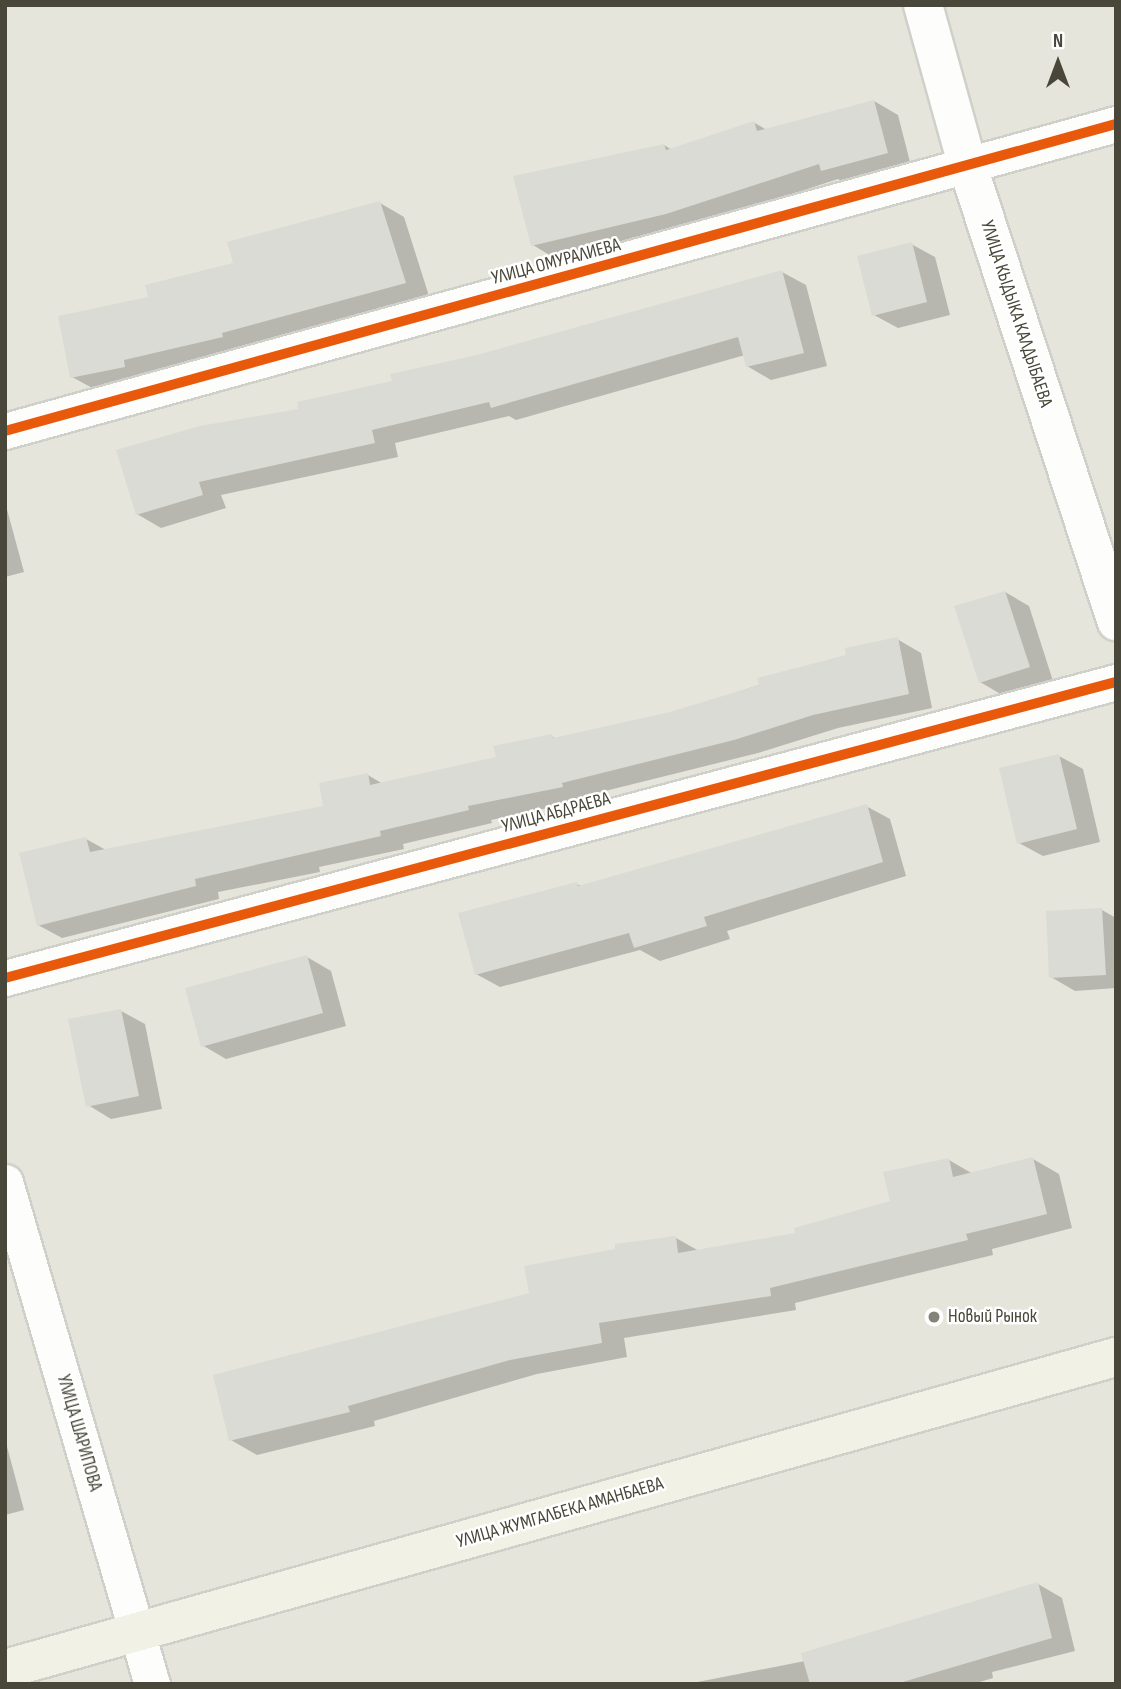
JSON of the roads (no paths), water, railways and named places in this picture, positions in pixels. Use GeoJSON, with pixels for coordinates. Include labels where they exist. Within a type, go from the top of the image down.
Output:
{"type":"FeatureCollection","features":[{"type":"Feature","properties":{"kind":"main road","name":"УЛИЦА ЖУМГАЛБЕКА АМАНБАЕВА"},"geometry":{"type":"LineString","coordinates":[[5,1669],[1116,1357]]}},
{"type":"Feature","properties":{"kind":"street","name":"УЛИЦА КЫДЫКА КАЛДЫБАЕВА"},"geometry":{"type":"LineString","coordinates":[[923,5],[968,167],[1116,621]]}},
{"type":"Feature","properties":{"kind":"street","name":"УЛИЦА ОМУРАЛИЕВА"},"geometry":{"type":"LineString","coordinates":[[5,431],[1116,124]]}},
{"type":"Feature","properties":{"kind":"street","name":"УЛИЦА АБДРАЕВА"},"geometry":{"type":"LineString","coordinates":[[5,978],[1116,682]]}},
{"type":"Feature","properties":{"kind":"street","name":"УЛИЦА ШАРИПОВА"},"geometry":{"type":"LineString","coordinates":[[5,1182],[152,1684]]}},
{"type":"Feature","properties":{"kind":"place","name":"Новый Рынок"},"geometry":{"type":"Point","coordinates":[934,1317]}}]}
